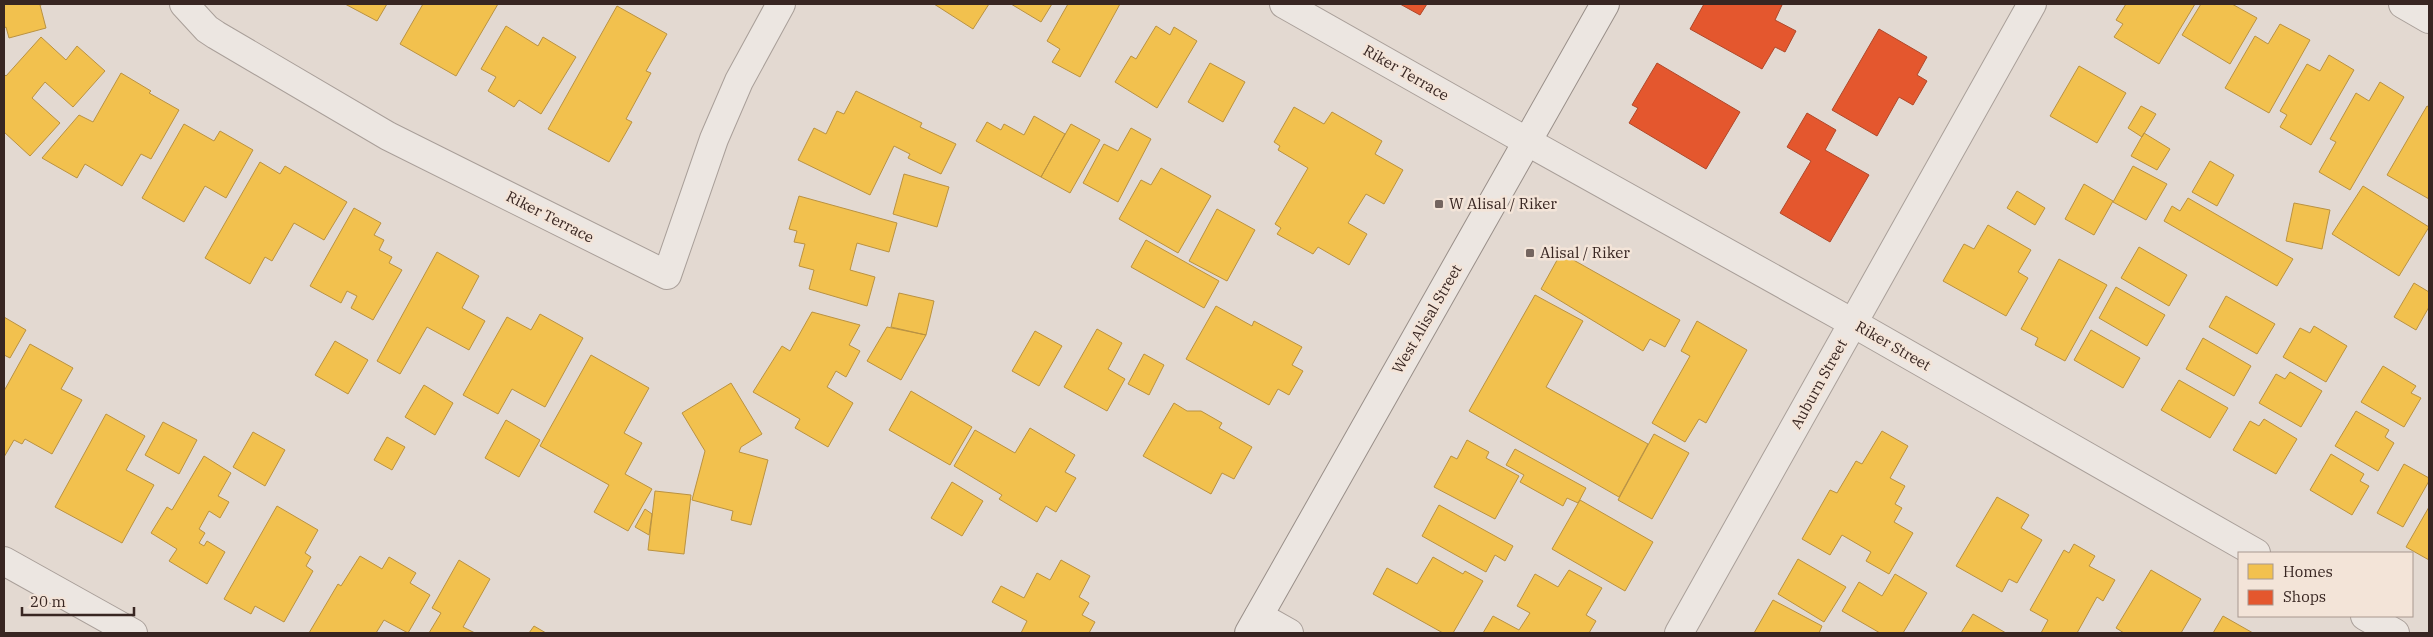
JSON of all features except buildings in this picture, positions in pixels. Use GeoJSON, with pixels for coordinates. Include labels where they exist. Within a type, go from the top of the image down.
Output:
{"type":"FeatureCollection","features":[{"type":"Feature","properties":{"kind":"street","name":"Riker Terrace"},"geometry":{"type":"LineString","coordinates":[[184,4],[211,32],[388,136],[666,275],[714,139],[739,81],[781,4]]}},
{"type":"Feature","properties":{"kind":"street","name":"Riker Terrace"},"geometry":{"type":"LineString","coordinates":[[1284,4],[1528,142]]}},
{"type":"Feature","properties":{"kind":"street","name":"West Alisal Street"},"geometry":{"type":"LineString","coordinates":[[1254,625],[1605,4]]}},
{"type":"Feature","properties":{"kind":"street","name":"Auburn Street"},"geometry":{"type":"LineString","coordinates":[[1679,633],[2032,4]]}},
{"type":"Feature","properties":{"kind":"street"},"geometry":{"type":"LineString","coordinates":[[2403,4],[2429,19]]}},
{"type":"Feature","properties":{"kind":"street","name":"Riker Street"},"geometry":{"type":"LineString","coordinates":[[1528,142],[1853,322],[2254,552]]}},
{"type":"Feature","properties":{"kind":"street"},"geometry":{"type":"LineString","coordinates":[[4,561],[133,633]]}},
{"type":"Feature","properties":{"kind":"street"},"geometry":{"type":"LineString","coordinates":[[2367,617],[2395,633]]}},
{"type":"Feature","properties":{"kind":"street"},"geometry":{"type":"LineString","coordinates":[[1254,625],[1289,633]]}},
{"type":"Feature","properties":{"kind":"place","name":"W Alisal / Riker"},"geometry":{"type":"Point","coordinates":[1439,204]}},
{"type":"Feature","properties":{"kind":"place","name":"Alisal / Riker"},"geometry":{"type":"Point","coordinates":[1530,253]}}]}
